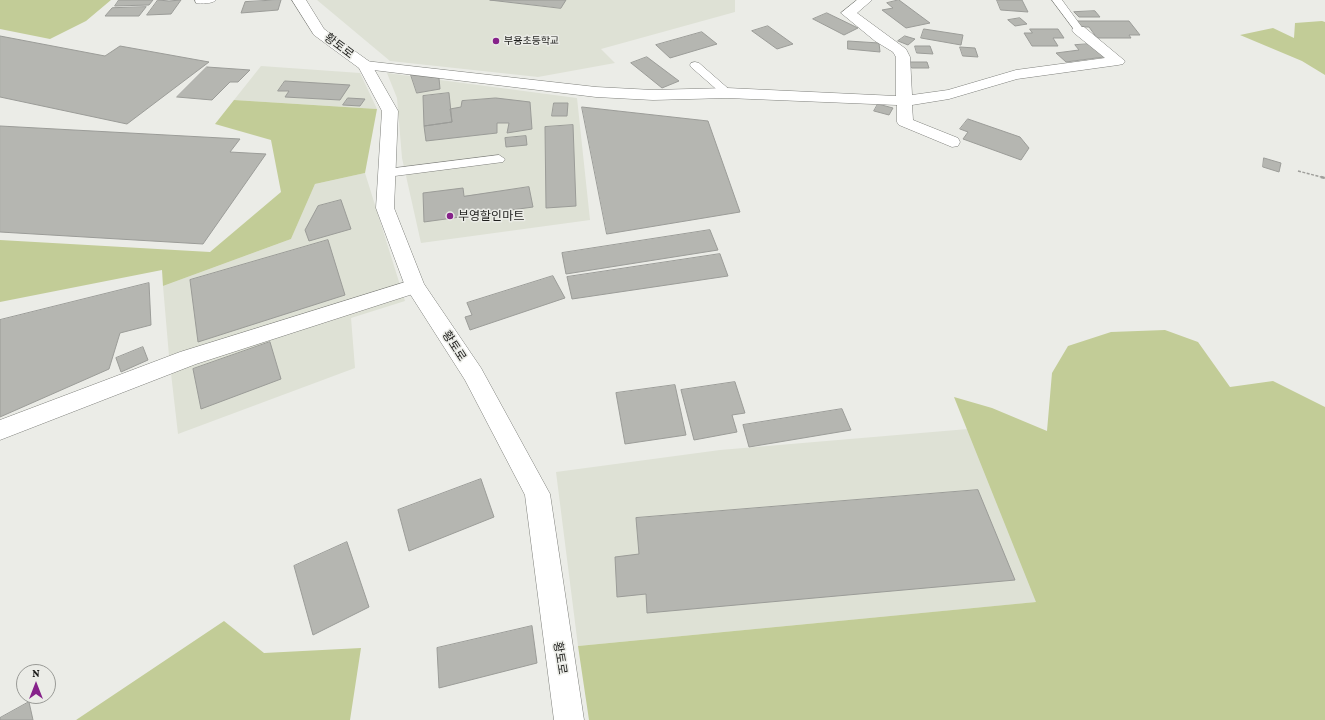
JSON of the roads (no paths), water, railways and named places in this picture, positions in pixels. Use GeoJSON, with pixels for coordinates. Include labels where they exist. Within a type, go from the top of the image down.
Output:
{"type":"FeatureCollection","features":[{"type":"Feature","properties":{"kind":"street","name":"황토로"},"geometry":{"type":"LineString","coordinates":[[299,0],[319,32],[365,65],[390,111],[385,208],[415,286],[473,374],[537,494],[569,720]]}},
{"type":"Feature","properties":{"kind":"street"},"geometry":{"type":"LineString","coordinates":[[865,0],[848,14],[880,38],[898,49],[903,57],[905,122],[952,142]]}},
{"type":"Feature","properties":{"kind":"street"},"geometry":{"type":"LineString","coordinates":[[365,65],[596,92],[653,95],[727,93],[905,101],[949,94],[1016,76],[1118,61],[1079,30]]}},
{"type":"Feature","properties":{"kind":"street"},"geometry":{"type":"LineString","coordinates":[[0,430],[188,358],[415,286]]}},
{"type":"Feature","properties":{"kind":"lane"},"geometry":{"type":"LineString","coordinates":[[199,1],[211,0]]}},
{"type":"Feature","properties":{"kind":"lane"},"geometry":{"type":"LineString","coordinates":[[1057,0],[1079,30]]}},
{"type":"Feature","properties":{"kind":"lane"},"geometry":{"type":"LineString","coordinates":[[695,65],[727,93]]}},
{"type":"Feature","properties":{"kind":"lane"},"geometry":{"type":"LineString","coordinates":[[387,173],[499,159]]}},
{"type":"Feature","properties":{"kind":"place","name":"부용초등학교"},"geometry":{"type":"Point","coordinates":[496,41]}},
{"type":"Feature","properties":{"kind":"place","name":"부영할인마트"},"geometry":{"type":"Point","coordinates":[450,216]}}]}
